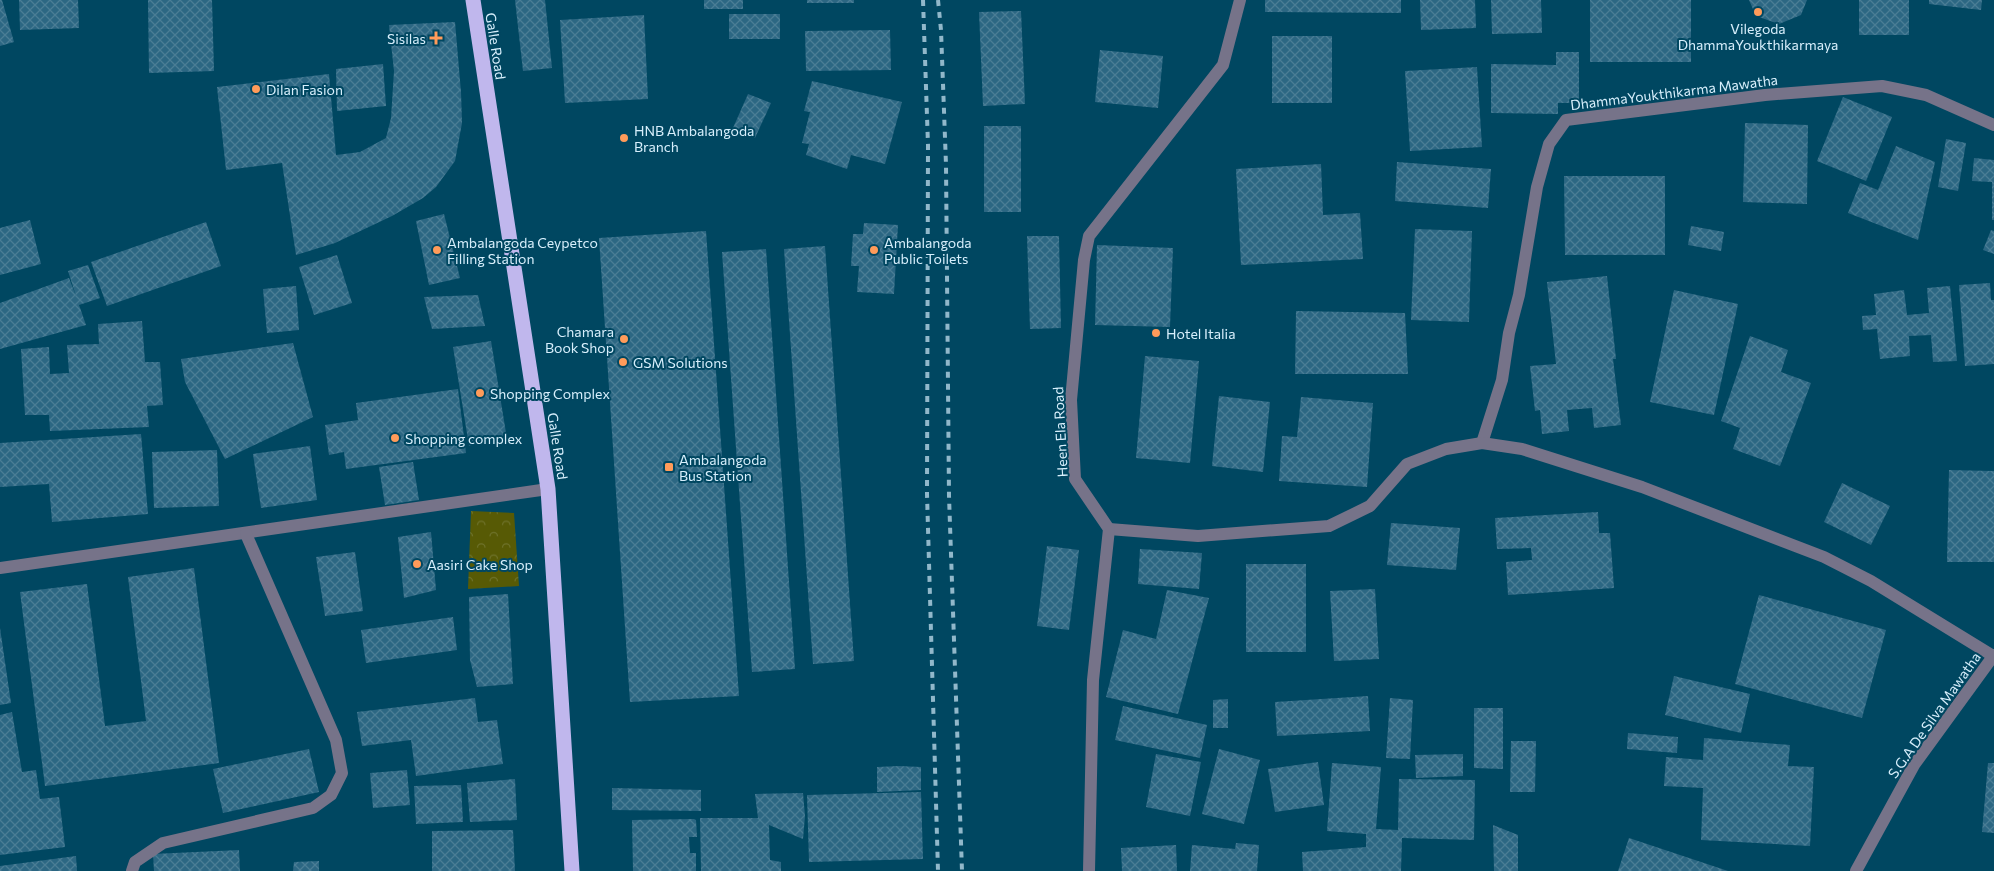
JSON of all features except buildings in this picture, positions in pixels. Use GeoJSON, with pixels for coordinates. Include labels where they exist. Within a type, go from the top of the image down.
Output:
{"type":"FeatureCollection","features":[{"type":"Feature","properties":{"kind":"highway","name":"Galle Road"},"geometry":{"type":"LineString","coordinates":[[473,0],[548,489],[572,871]]}},
{"type":"Feature","properties":{"kind":"street","name":"Heen Ela Road"},"geometry":{"type":"LineString","coordinates":[[1109,529],[1075,480],[1071,400],[1084,260],[1090,236],[1223,65],[1240,0]]}},
{"type":"Feature","properties":{"kind":"street","name":"DhammaYoukthikarma Mawatha"},"geometry":{"type":"LineString","coordinates":[[1482,443],[1502,380],[1509,333],[1519,295],[1537,187],[1549,144],[1566,120],[1765,96],[1882,86],[1926,95],[1994,124]]}},
{"type":"Feature","properties":{"kind":"street"},"geometry":{"type":"LineString","coordinates":[[1089,871],[1092,680],[1109,529],[1198,536],[1329,526],[1370,506],[1407,464],[1446,449],[1482,443],[1522,449],[1642,487],[1824,557],[1871,582],[1994,656]]}},
{"type":"Feature","properties":{"kind":"street"},"geometry":{"type":"LineString","coordinates":[[0,568],[548,489]]}},
{"type":"Feature","properties":{"kind":"street"},"geometry":{"type":"LineString","coordinates":[[132,871],[135,862],[163,844],[313,808],[331,795],[342,773],[336,740],[246,534]]}},
{"type":"Feature","properties":{"kind":"street","name":"S.G.A De Silva Mawatha"},"geometry":{"type":"LineString","coordinates":[[1856,871],[1914,765],[1994,656]]}},
{"type":"Feature","properties":{"kind":"green space"},"geometry":{"type":"Polygon","coordinates":[[[471,511],[514,513],[519,586],[468,589],[471,511]]]}},
{"type":"Feature","properties":{"kind":"railway"},"geometry":{"type":"LineString","coordinates":[[923,0],[928,145],[927,494],[938,871]]}},
{"type":"Feature","properties":{"kind":"railway"},"geometry":{"type":"LineString","coordinates":[[938,0],[941,30],[946,165],[949,496],[962,871]]}},
{"type":"Feature","properties":{"kind":"place","name":"Vilegoda DhammaYoukthikarmaya"},"geometry":{"type":"Point","coordinates":[1758,12]}},
{"type":"Feature","properties":{"kind":"place","name":"Sisilas"},"geometry":{"type":"Point","coordinates":[436,38]}},
{"type":"Feature","properties":{"kind":"place","name":"Dilan Fasion"},"geometry":{"type":"Point","coordinates":[256,89]}},
{"type":"Feature","properties":{"kind":"place","name":"HNB Ambalangoda Branch"},"geometry":{"type":"Point","coordinates":[624,138]}},
{"type":"Feature","properties":{"kind":"place","name":"Ambalangoda Ceypetco Filling Station"},"geometry":{"type":"Point","coordinates":[437,250]}},
{"type":"Feature","properties":{"kind":"place","name":"Ambalangoda Public Toilets"},"geometry":{"type":"Point","coordinates":[874,250]}},
{"type":"Feature","properties":{"kind":"place","name":"Hotel Italia"},"geometry":{"type":"Point","coordinates":[1156,333]}},
{"type":"Feature","properties":{"kind":"place","name":"Chamara Book Shop"},"geometry":{"type":"Point","coordinates":[624,339]}},
{"type":"Feature","properties":{"kind":"place","name":"GSM Solutions"},"geometry":{"type":"Point","coordinates":[623,362]}},
{"type":"Feature","properties":{"kind":"place","name":"Shopping Complex"},"geometry":{"type":"Point","coordinates":[480,393]}},
{"type":"Feature","properties":{"kind":"place","name":"Shopping complex"},"geometry":{"type":"Point","coordinates":[395,438]}},
{"type":"Feature","properties":{"kind":"place","name":"Ambalangoda Bus Station"},"geometry":{"type":"Point","coordinates":[669,467]}},
{"type":"Feature","properties":{"kind":"place","name":"Aasiri Cake Shop"},"geometry":{"type":"Point","coordinates":[417,564]}}]}
